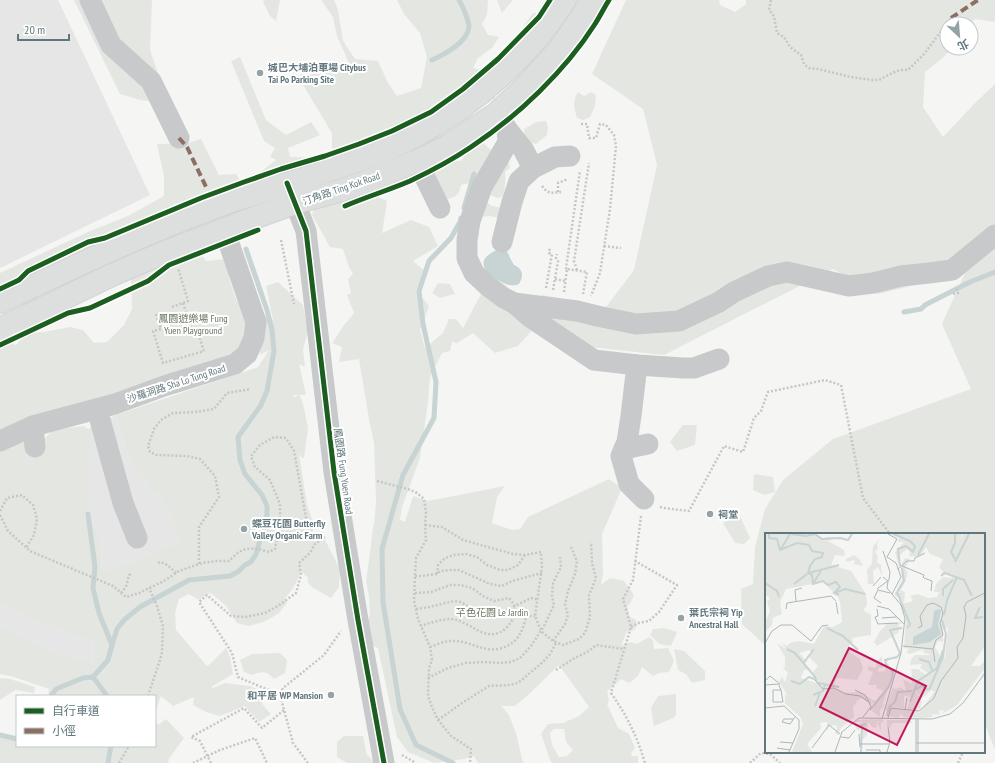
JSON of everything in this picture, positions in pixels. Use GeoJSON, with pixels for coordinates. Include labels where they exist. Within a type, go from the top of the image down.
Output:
{"type":"FeatureCollection","features":[{"type":"Feature","properties":{"kind":"main road","name":"汀角路 Ting Kok Road"},"geometry":{"type":"LineString","coordinates":[[0,302],[74,266],[211,208],[362,160],[419,135],[456,112],[514,63],[553,18],[564,0]]}},
{"type":"Feature","properties":{"kind":"main road","name":"汀角路 Ting Kok Road"},"geometry":{"type":"LineString","coordinates":[[0,329],[140,262],[259,216],[370,180],[417,161],[501,121],[528,84],[558,51],[584,15],[592,0]]}},
{"type":"Feature","properties":{"kind":"street"},"geometry":{"type":"LineString","coordinates":[[90,0],[111,45],[151,82],[179,138]]}},
{"type":"Feature","properties":{"kind":"street"},"geometry":{"type":"LineString","coordinates":[[501,121],[523,149],[533,168]]}},
{"type":"Feature","properties":{"kind":"street"},"geometry":{"type":"LineString","coordinates":[[501,121],[508,142],[482,187],[470,221],[467,240],[467,258],[474,273],[504,298],[514,303],[530,317],[597,363],[694,368],[719,359]]}},
{"type":"Feature","properties":{"kind":"street"},"geometry":{"type":"LineString","coordinates":[[502,242],[519,181],[533,168],[555,157],[580,160]]}},
{"type":"Feature","properties":{"kind":"street"},"geometry":{"type":"LineString","coordinates":[[417,161],[440,208]]}},
{"type":"Feature","properties":{"kind":"street","name":"鳳園路 Fung Yuen Road"},"geometry":{"type":"LineString","coordinates":[[287,183],[306,231],[334,472],[358,620],[384,763]]}},
{"type":"Feature","properties":{"kind":"street","name":"沙羅洞路 Sha Lo Tung Road"},"geometry":{"type":"LineString","coordinates":[[0,441],[33,426],[115,404],[164,386],[235,364],[247,354],[254,338],[256,322],[224,229]]}},
{"type":"Feature","properties":{"kind":"street"},"geometry":{"type":"LineString","coordinates":[[514,303],[577,311],[636,324],[679,321],[768,276],[787,272],[849,286],[873,283],[901,276],[929,274],[952,270],[995,235]]}},
{"type":"Feature","properties":{"kind":"street"},"geometry":{"type":"LineString","coordinates":[[636,365],[627,442],[621,456],[629,484],[644,499]]}},
{"type":"Feature","properties":{"kind":"street"},"geometry":{"type":"LineString","coordinates":[[97,409],[124,503],[137,538]]}},
{"type":"Feature","properties":{"kind":"street"},"geometry":{"type":"LineString","coordinates":[[33,426],[35,447]]}},
{"type":"Feature","properties":{"kind":"street"},"geometry":{"type":"LineString","coordinates":[[624,449],[648,444]]}},
{"type":"Feature","properties":{"kind":"path"},"geometry":{"type":"LineString","coordinates":[[771,0],[769,10],[774,16],[777,33],[784,37],[790,47],[801,55],[804,64],[809,68],[851,77],[880,80],[900,70],[908,70],[924,54],[939,34]]}},
{"type":"Feature","properties":{"kind":"path"},"geometry":{"type":"LineString","coordinates":[[578,294],[591,296],[600,273],[610,209],[616,146],[614,135],[606,125],[600,124],[596,138],[589,138],[587,124],[581,124]]}},
{"type":"Feature","properties":{"kind":"path"},"geometry":{"type":"LineString","coordinates":[[571,294],[564,293],[580,160]]}},
{"type":"Feature","properties":{"kind":"path"},"geometry":{"type":"LineString","coordinates":[[577,270],[574,261],[580,160]]}},
{"type":"Feature","properties":{"kind":"path"},"geometry":{"type":"LineString","coordinates":[[558,192],[558,183],[568,179]]}},
{"type":"Feature","properties":{"kind":"path"},"geometry":{"type":"LineString","coordinates":[[281,240],[294,307]]}},
{"type":"Feature","properties":{"kind":"path"},"geometry":{"type":"LineString","coordinates":[[604,246],[621,248]]}},
{"type":"Feature","properties":{"kind":"path"},"geometry":{"type":"LineString","coordinates":[[546,288],[552,254],[549,253],[550,247]]}},
{"type":"Feature","properties":{"kind":"path"},"geometry":{"type":"LineString","coordinates":[[552,294],[558,261],[556,258],[557,254]]}},
{"type":"Feature","properties":{"kind":"path"},"geometry":{"type":"LineString","coordinates":[[567,269],[586,272],[583,295]]}},
{"type":"Feature","properties":{"kind":"path"},"geometry":{"type":"LineString","coordinates":[[172,307],[188,301],[185,287],[178,270]]}},
{"type":"Feature","properties":{"kind":"path"},"geometry":{"type":"LineString","coordinates":[[555,279],[565,281]]}},
{"type":"Feature","properties":{"kind":"path"},"geometry":{"type":"LineString","coordinates":[[953,294],[958,293]]}},
{"type":"Feature","properties":{"kind":"path"},"geometry":{"type":"LineString","coordinates":[[184,303],[193,334],[198,332],[206,357]]}},
{"type":"Feature","properties":{"kind":"path"},"geometry":{"type":"LineString","coordinates":[[156,314],[161,329],[153,331],[163,363],[204,351]]}},
{"type":"Feature","properties":{"kind":"path"},"geometry":{"type":"LineString","coordinates":[[645,763],[633,729],[624,711],[611,693],[631,627],[623,599],[633,580],[644,499],[664,508],[689,511],[724,446],[743,452],[754,418],[761,411],[768,392],[825,380],[841,385],[863,498],[889,533]]}},
{"type":"Feature","properties":{"kind":"path"},"geometry":{"type":"LineString","coordinates":[[199,564],[199,527],[219,497],[215,476],[200,459],[187,456],[156,455],[150,452],[148,446],[154,429],[161,420],[173,413],[196,412],[214,409],[227,392],[251,389]]}},
{"type":"Feature","properties":{"kind":"path"},"geometry":{"type":"LineString","coordinates":[[0,515],[8,531],[30,551],[113,586],[126,597],[139,593],[164,581],[179,571],[202,562],[229,561],[239,552],[248,548],[258,548],[269,552],[275,549],[280,523],[280,504],[270,480],[255,467],[251,456],[260,445],[274,437],[286,438],[294,450],[307,523],[327,520]]}},
{"type":"Feature","properties":{"kind":"path"},"geometry":{"type":"LineString","coordinates":[[377,481],[408,489],[417,493],[424,499],[426,513],[426,540],[416,558],[414,601],[418,619],[430,647],[432,660],[428,668],[428,696],[438,720],[451,736],[471,749],[470,763]]}},
{"type":"Feature","properties":{"kind":"path"},"geometry":{"type":"LineString","coordinates":[[0,511],[7,498],[22,495],[33,505],[37,519],[34,535],[26,548]]}},
{"type":"Feature","properties":{"kind":"path"},"geometry":{"type":"LineString","coordinates":[[425,525],[442,527],[463,540],[513,554],[525,556],[541,552],[542,572],[535,616],[540,630],[555,642],[563,644],[579,639],[585,633],[590,617],[589,595],[596,578],[592,563],[592,542]]}},
{"type":"Feature","properties":{"kind":"path"},"geometry":{"type":"LineString","coordinates":[[280,695],[238,677],[232,653],[199,602],[207,595],[231,616],[245,617],[265,613],[296,593],[301,575],[299,563],[310,553],[315,544],[329,534]]}},
{"type":"Feature","properties":{"kind":"path"},"geometry":{"type":"LineString","coordinates":[[438,720],[489,686],[518,683],[543,662],[550,654],[568,615],[565,604],[568,591],[575,574],[577,561],[571,547]]}},
{"type":"Feature","properties":{"kind":"path"},"geometry":{"type":"LineString","coordinates":[[437,574],[438,565],[445,558],[454,555],[466,554],[500,570],[508,570],[518,565],[525,556]]}},
{"type":"Feature","properties":{"kind":"path"},"geometry":{"type":"LineString","coordinates":[[428,678],[448,668],[466,663],[511,662],[520,658],[531,646],[544,626],[554,605],[552,596],[553,583],[561,567],[560,556]]}},
{"type":"Feature","properties":{"kind":"path"},"geometry":{"type":"LineString","coordinates":[[631,627],[638,623],[649,621],[659,612],[677,585],[635,561]]}},
{"type":"Feature","properties":{"kind":"path"},"geometry":{"type":"LineString","coordinates":[[158,563],[160,562],[165,564],[176,573]]}},
{"type":"Feature","properties":{"kind":"path"},"geometry":{"type":"LineString","coordinates":[[415,576],[437,574],[440,571],[459,570],[490,584],[502,586],[512,581],[542,572]]}},
{"type":"Feature","properties":{"kind":"path"},"geometry":{"type":"LineString","coordinates":[[121,593],[126,587],[129,576],[132,574]]}},
{"type":"Feature","properties":{"kind":"path"},"geometry":{"type":"LineString","coordinates":[[415,593],[431,592],[450,585],[460,585],[472,588],[483,596],[494,601],[509,598],[515,606],[516,614],[507,627],[499,633],[490,635],[457,620],[449,619],[421,626]]}},
{"type":"Feature","properties":{"kind":"path"},"geometry":{"type":"LineString","coordinates":[[148,695],[162,652],[163,626],[157,606],[149,588]]}},
{"type":"Feature","properties":{"kind":"path"},"geometry":{"type":"LineString","coordinates":[[416,609],[461,602],[484,616],[494,616],[531,598],[538,599]]}},
{"type":"Feature","properties":{"kind":"path"},"geometry":{"type":"LineString","coordinates":[[430,647],[449,640],[459,641],[489,649],[502,648],[517,639],[521,633],[526,616],[535,616]]}},
{"type":"Feature","properties":{"kind":"path"},"geometry":{"type":"LineString","coordinates":[[308,763],[293,743],[280,695],[283,688],[324,655],[348,622],[358,620]]}},
{"type":"Feature","properties":{"kind":"path"},"geometry":{"type":"LineString","coordinates":[[556,670],[571,660],[589,652],[596,645],[624,650]]}},
{"type":"Feature","properties":{"kind":"path"},"geometry":{"type":"LineString","coordinates":[[211,763],[200,741],[191,737],[244,708],[262,728],[284,710]]}},
{"type":"Feature","properties":{"kind":"path"},"geometry":{"type":"LineString","coordinates":[[193,763],[220,750],[255,738],[267,763]]}},
{"type":"Feature","properties":{"kind":"path"},"geometry":{"type":"LineString","coordinates":[[119,763],[129,747]]}},
{"type":"Feature","properties":{"kind":"path"},"geometry":{"type":"LineString","coordinates":[[750,763],[761,753],[770,754],[780,763]]}},
{"type":"Feature","properties":{"kind":"path"},"geometry":{"type":"LineString","coordinates":[[958,763],[963,753]]}},
{"type":"Feature","properties":{"kind":"shaded area"},"geometry":{"type":"Polygon","coordinates":[[[0,0],[58,0],[150,195],[0,268],[0,0]]]}},
{"type":"Feature","properties":{"kind":"shaded area"},"geometry":{"type":"Polygon","coordinates":[[[497,0],[513,0],[502,13],[497,0]]]}},
{"type":"Feature","properties":{"kind":"shaded area"},"geometry":{"type":"Polygon","coordinates":[[[499,249],[506,250],[514,265],[521,270],[522,276],[519,284],[512,285],[504,283],[487,272],[484,260],[492,252],[499,249]]]}},
{"type":"Feature","properties":{"kind":"shaded area"},"geometry":{"type":"Polygon","coordinates":[[[116,415],[128,456],[147,484],[166,505],[180,542],[137,560],[102,571],[101,540],[88,510],[88,429],[116,415]]]}},
{"type":"Feature","properties":{"kind":"shaded area"},"geometry":{"type":"Polygon","coordinates":[[[0,604],[30,618],[94,643],[92,662],[51,651],[0,626],[0,604]]]}},
{"type":"Feature","properties":{"kind":"green space"},"geometry":{"type":"Polygon","coordinates":[[[74,0],[152,0],[150,50],[160,79],[150,101],[140,100],[120,94],[74,0]]]}},
{"type":"Feature","properties":{"kind":"green space"},"geometry":{"type":"Polygon","coordinates":[[[264,0],[280,0],[276,21],[270,16],[263,2],[264,0]]]}},
{"type":"Feature","properties":{"kind":"green space"},"geometry":{"type":"Polygon","coordinates":[[[321,0],[334,0],[338,10],[343,41],[355,59],[378,61],[388,83],[397,96],[421,88],[427,57],[420,33],[404,14],[397,0],[488,0],[487,15],[482,24],[488,35],[499,37],[492,48],[478,58],[473,68],[481,70],[507,59],[506,47],[515,38],[533,13],[545,14],[555,26],[551,44],[527,78],[514,79],[495,91],[495,98],[482,106],[455,99],[448,104],[418,138],[256,185],[255,176],[276,160],[270,157],[275,148],[264,141],[231,61],[240,57],[266,120],[286,135],[311,122],[320,135],[288,148],[290,157],[318,158],[332,150],[332,133],[300,80],[301,70],[319,74],[349,63],[337,36],[333,17],[321,0]]]}},
{"type":"Feature","properties":{"kind":"green space","name":"芊色花園 Le Jardin"},"geometry":{"type":"Polygon","coordinates":[[[626,0],[719,0],[720,5],[735,12],[746,4],[746,0],[995,0],[995,22],[979,20],[979,16],[939,16],[939,56],[945,56],[925,72],[923,107],[943,137],[995,84],[995,750],[985,728],[985,533],[765,533],[765,645],[742,624],[741,589],[753,584],[755,547],[765,509],[783,480],[833,439],[971,389],[942,324],[965,273],[878,294],[833,269],[664,355],[562,344],[534,328],[518,346],[495,353],[473,333],[457,343],[452,342],[450,351],[442,353],[430,377],[420,458],[402,507],[400,520],[405,522],[413,496],[428,501],[505,486],[497,497],[492,523],[512,530],[520,529],[528,517],[609,479],[622,488],[602,534],[603,573],[601,585],[610,578],[624,581],[634,595],[630,604],[627,606],[630,617],[636,620],[637,626],[633,631],[627,631],[621,646],[630,642],[637,644],[649,637],[653,640],[654,649],[668,648],[674,661],[669,672],[659,673],[653,676],[642,667],[638,676],[629,683],[621,679],[609,690],[607,689],[609,701],[607,704],[618,728],[629,734],[635,748],[631,754],[632,756],[638,756],[638,763],[552,763],[541,734],[548,724],[563,723],[579,716],[589,707],[559,665],[515,706],[501,706],[509,715],[516,733],[524,763],[478,763],[474,756],[464,759],[434,763],[408,752],[397,737],[378,648],[371,645],[364,633],[370,614],[366,581],[376,502],[374,443],[359,359],[339,362],[342,347],[332,343],[354,313],[347,295],[351,293],[348,279],[353,274],[343,249],[330,247],[312,215],[316,202],[356,188],[387,201],[382,233],[411,220],[429,227],[438,246],[413,261],[427,273],[416,290],[429,306],[420,330],[425,348],[443,333],[449,319],[456,319],[463,328],[481,294],[512,312],[532,308],[542,295],[606,307],[634,270],[657,165],[643,109],[592,74],[626,0]],[[554,729],[550,733],[552,745],[559,757],[567,756],[573,750],[566,742],[564,729],[554,729]]]}},
{"type":"Feature","properties":{"kind":"green space"},"geometry":{"type":"Polygon","coordinates":[[[578,92],[584,96],[591,92],[596,95],[595,106],[590,117],[583,120],[577,118],[574,108],[574,102],[578,92]]]}},
{"type":"Feature","properties":{"kind":"green space"},"geometry":{"type":"Polygon","coordinates":[[[546,121],[548,127],[547,135],[536,144],[525,141],[524,129],[536,122],[546,121]]]}},
{"type":"Feature","properties":{"kind":"green space"},"geometry":{"type":"Polygon","coordinates":[[[201,139],[219,175],[236,174],[245,188],[188,226],[117,264],[103,263],[96,276],[74,282],[39,295],[34,305],[19,305],[0,313],[0,273],[88,232],[128,216],[164,196],[164,176],[157,144],[188,143],[201,139]]]}},
{"type":"Feature","properties":{"kind":"green space"},"geometry":{"type":"Polygon","coordinates":[[[482,142],[490,149],[498,151],[478,181],[461,185],[457,195],[448,199],[425,174],[433,157],[444,169],[451,161],[461,161],[468,151],[482,142]]]}},
{"type":"Feature","properties":{"kind":"green space"},"geometry":{"type":"Polygon","coordinates":[[[508,159],[510,168],[505,172],[504,193],[503,196],[498,198],[490,195],[508,159]]]}},
{"type":"Feature","properties":{"kind":"green space"},"geometry":{"type":"Polygon","coordinates":[[[479,202],[488,203],[492,206],[502,208],[500,218],[489,216],[481,217],[479,202]]]}},
{"type":"Feature","properties":{"kind":"green space","name":"蝶豆花園 Butterfly Valley Organic Farm"},"geometry":{"type":"Polygon","coordinates":[[[197,249],[206,261],[228,259],[240,268],[229,278],[237,302],[238,301],[259,311],[273,320],[266,286],[278,282],[303,305],[308,332],[303,349],[305,367],[299,364],[306,395],[300,395],[308,428],[304,458],[299,454],[307,505],[313,522],[313,532],[323,536],[340,569],[339,587],[331,598],[313,588],[308,583],[308,578],[301,571],[293,589],[285,598],[287,603],[279,613],[263,622],[249,626],[237,623],[226,606],[212,594],[207,593],[199,600],[189,594],[179,599],[175,613],[176,630],[207,666],[226,648],[230,657],[233,674],[211,687],[213,688],[225,683],[250,686],[263,692],[262,704],[271,714],[259,722],[245,706],[220,716],[206,712],[193,705],[194,697],[173,706],[161,696],[156,710],[156,695],[48,695],[49,689],[14,677],[0,674],[0,626],[51,651],[92,662],[94,643],[30,618],[0,604],[0,447],[20,441],[45,438],[53,430],[84,426],[89,430],[88,487],[90,493],[88,510],[101,540],[102,571],[137,560],[180,542],[166,505],[147,484],[128,456],[116,415],[258,367],[269,350],[260,355],[258,342],[232,359],[0,429],[1,340],[16,345],[27,333],[44,332],[70,327],[83,330],[94,343],[107,342],[124,325],[132,309],[131,280],[147,266],[166,271],[197,249]]]}},
{"type":"Feature","properties":{"kind":"green space"},"geometry":{"type":"Polygon","coordinates":[[[438,283],[450,284],[455,294],[440,298],[432,293],[438,283]]]}},
{"type":"Feature","properties":{"kind":"green space"},"geometry":{"type":"Polygon","coordinates":[[[683,425],[697,425],[695,445],[677,451],[670,442],[683,425]]]}},
{"type":"Feature","properties":{"kind":"green space"},"geometry":{"type":"Polygon","coordinates":[[[754,474],[773,477],[775,492],[764,495],[753,490],[754,474]]]}},
{"type":"Feature","properties":{"kind":"green space"},"geometry":{"type":"Polygon","coordinates":[[[739,514],[750,538],[744,544],[735,543],[723,523],[739,514]]]}},
{"type":"Feature","properties":{"kind":"green space"},"geometry":{"type":"Polygon","coordinates":[[[664,628],[677,632],[671,646],[659,644],[650,635],[653,629],[664,628]]]}},
{"type":"Feature","properties":{"kind":"green space"},"geometry":{"type":"Polygon","coordinates":[[[674,649],[684,651],[705,671],[705,680],[692,683],[686,674],[678,670],[674,649]]]}},
{"type":"Feature","properties":{"kind":"green space"},"geometry":{"type":"Polygon","coordinates":[[[280,653],[287,660],[285,673],[274,679],[269,674],[264,672],[252,675],[244,672],[240,660],[252,654],[280,653]]]}},
{"type":"Feature","properties":{"kind":"green space"},"geometry":{"type":"Polygon","coordinates":[[[0,678],[10,679],[35,687],[34,693],[15,690],[0,700],[0,678]]]}},
{"type":"Feature","properties":{"kind":"green space"},"geometry":{"type":"Polygon","coordinates":[[[676,694],[676,715],[673,718],[654,726],[651,708],[658,696],[676,694]]]}},
{"type":"Feature","properties":{"kind":"green space"},"geometry":{"type":"Polygon","coordinates":[[[166,719],[184,738],[168,760],[169,763],[0,763],[0,733],[16,737],[16,747],[156,747],[156,722],[158,725],[166,719]]]}},
{"type":"Feature","properties":{"kind":"green space"},"geometry":{"type":"Polygon","coordinates":[[[344,736],[363,736],[367,755],[376,763],[347,763],[337,757],[337,742],[344,736]]]}},
{"type":"Feature","properties":{"kind":"waterway"},"geometry":{"type":"LineString","coordinates":[[432,60],[455,47],[467,33],[469,27],[468,21],[459,0]]}},
{"type":"Feature","properties":{"kind":"waterway"},"geometry":{"type":"LineString","coordinates":[[464,208],[474,174]]}},
{"type":"Feature","properties":{"kind":"waterway"},"geometry":{"type":"LineString","coordinates":[[453,763],[416,745],[400,709],[383,602],[382,549],[403,475],[434,418],[436,382],[423,324],[419,291],[429,261],[451,238],[461,218]]}},
{"type":"Feature","properties":{"kind":"waterway"},"geometry":{"type":"LineString","coordinates":[[112,645],[117,629],[124,620],[140,607],[189,580],[230,576],[251,562],[256,554],[267,515],[267,506],[262,495],[245,474],[240,460],[238,437],[261,405],[267,391],[274,351],[272,330],[267,310],[246,249]]}},
{"type":"Feature","properties":{"kind":"waterway"},"geometry":{"type":"LineString","coordinates":[[904,312],[921,309],[925,305],[970,282],[995,272]]}},
{"type":"Feature","properties":{"kind":"waterway"},"geometry":{"type":"LineString","coordinates":[[88,514],[95,567],[93,588],[99,613],[112,645],[108,660],[93,677],[106,695]]}},
{"type":"Feature","properties":{"kind":"waterway"},"geometry":{"type":"LineString","coordinates":[[52,695],[56,689],[83,678],[93,677]]}},
{"type":"Feature","properties":{"kind":"waterway"},"geometry":{"type":"LineString","coordinates":[[0,735],[16,739]]}},
{"type":"Feature","properties":{"kind":"waterway"},"geometry":{"type":"LineString","coordinates":[[108,763],[111,747]]}},
{"type":"Feature","properties":{"kind":"marked path"},"geometry":{"type":"LineString","coordinates":[[954,16],[978,0]]}},
{"type":"Feature","properties":{"kind":"marked path"},"geometry":{"type":"LineString","coordinates":[[179,138],[187,147],[207,189]]}},
{"type":"Feature","properties":{"kind":"cycle path"},"geometry":{"type":"LineString","coordinates":[[0,289],[19,280],[28,271],[88,242],[105,238],[201,198],[244,182],[359,144],[392,131],[431,112],[463,89],[498,59],[539,17],[550,0]]}},
{"type":"Feature","properties":{"kind":"cycle path"},"geometry":{"type":"LineString","coordinates":[[345,206],[410,181],[449,161],[489,135],[539,92],[570,59],[595,24],[609,0]]}},
{"type":"Feature","properties":{"kind":"cycle path"},"geometry":{"type":"LineString","coordinates":[[287,183],[306,231],[334,472],[358,620],[384,763]]}},
{"type":"Feature","properties":{"kind":"cycle path"},"geometry":{"type":"LineString","coordinates":[[0,345],[68,313],[90,308],[148,281],[169,265],[258,230]]}},
{"type":"Feature","properties":{"kind":"place","name":"城巴大埔泊車場 Citybus Tai Po Parking Site"},"geometry":{"type":"Point","coordinates":[260,73]}},
{"type":"Feature","properties":{"kind":"place","name":"祠堂"},"geometry":{"type":"Point","coordinates":[710,514]}},
{"type":"Feature","properties":{"kind":"place","name":"蝶豆花園 Butterfly Valley Organic Farm"},"geometry":{"type":"Point","coordinates":[244,529]}},
{"type":"Feature","properties":{"kind":"place","name":"葉氏宗祠 Yip Ancestral Hall"},"geometry":{"type":"Point","coordinates":[681,618]}},
{"type":"Feature","properties":{"kind":"place","name":"和平居 WP Mansion"},"geometry":{"type":"Point","coordinates":[331,695]}},
{"type":"Feature","properties":{"kind":"park label","name":"鳳園遊樂場 Fung Yuen Playground"},"geometry":{"type":"Point","coordinates":[193,324]}}]}
